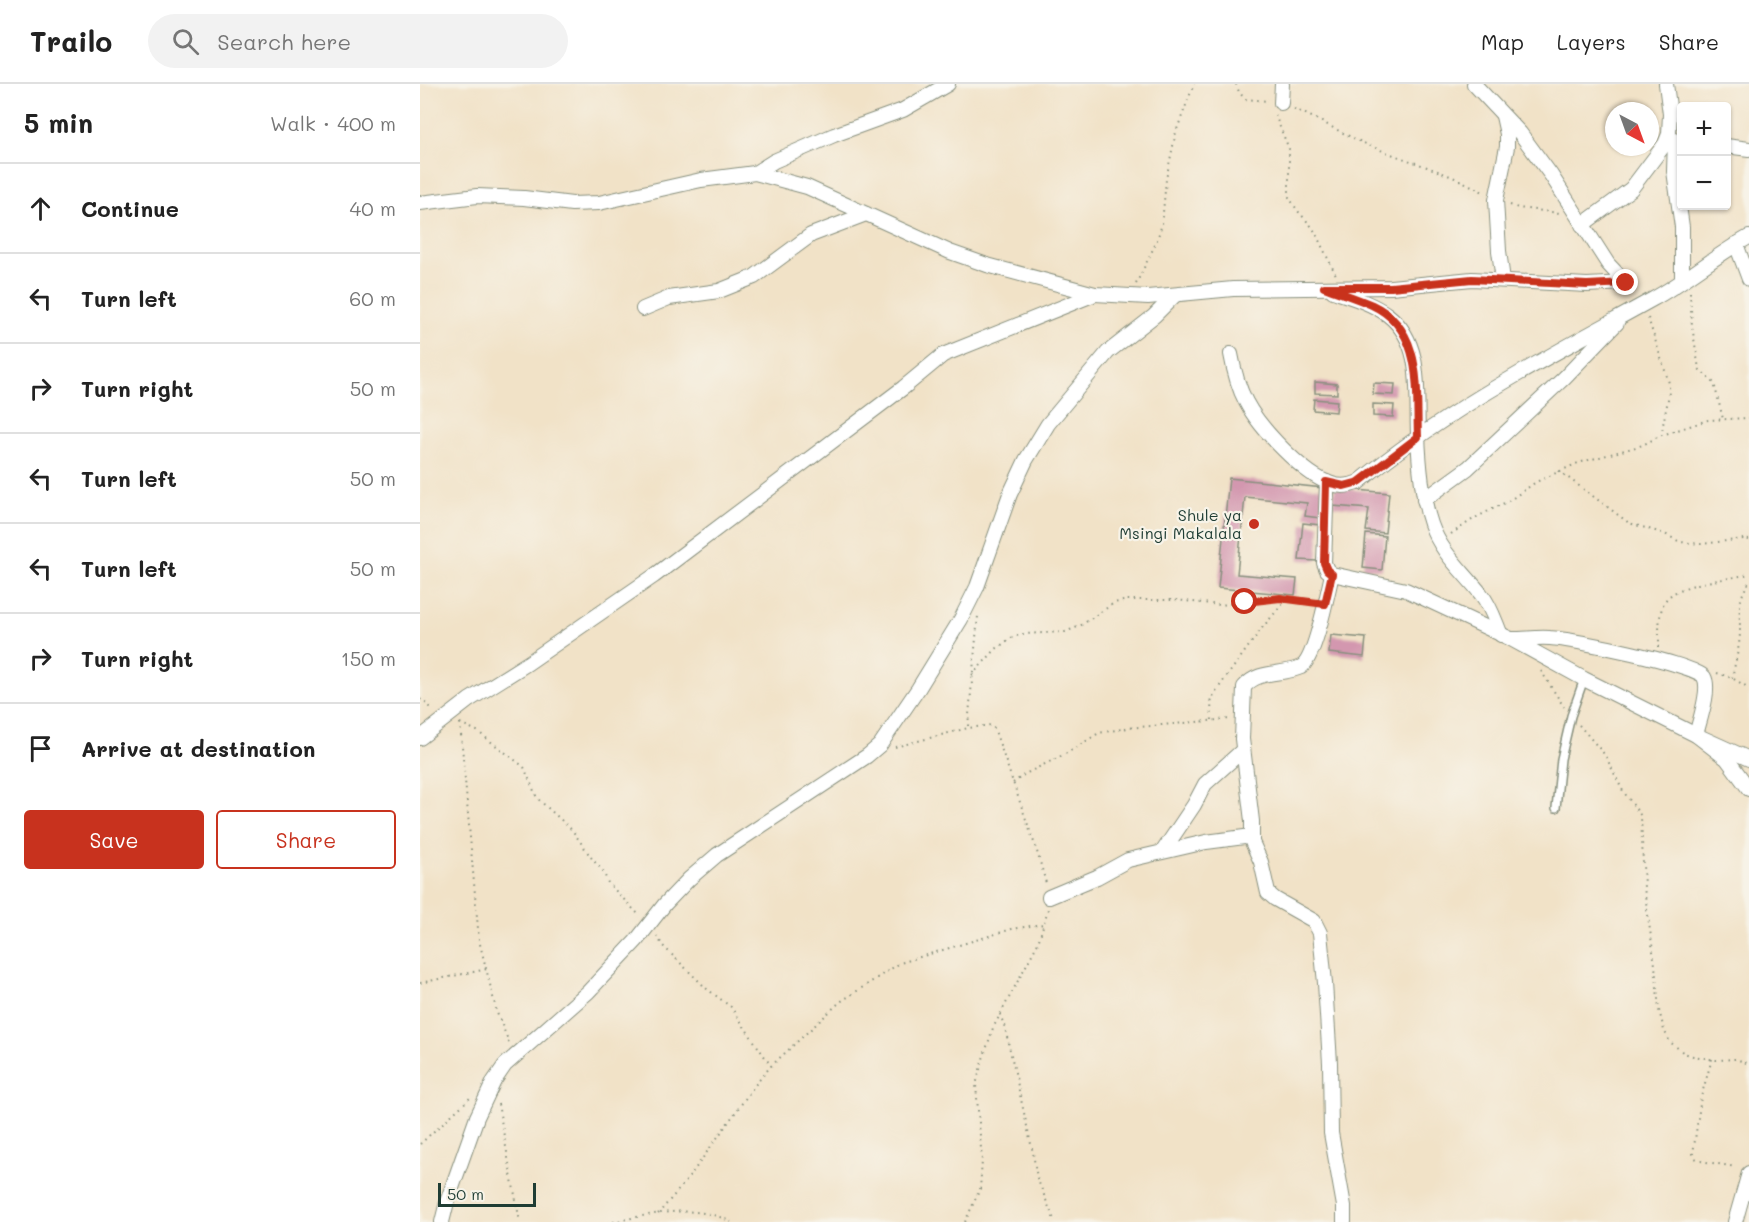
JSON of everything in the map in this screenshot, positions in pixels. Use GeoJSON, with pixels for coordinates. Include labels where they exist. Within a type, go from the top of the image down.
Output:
{"type":"FeatureCollection","features":[{"type":"Feature","properties":{"kind":"street"},"geometry":{"type":"LineString","coordinates":[[755,173],[774,161],[834,135],[903,110],[948,84]]}},
{"type":"Feature","properties":{"kind":"street"},"geometry":{"type":"LineString","coordinates":[[1276,102],[1282,84]]}},
{"type":"Feature","properties":{"kind":"street"},"geometry":{"type":"LineString","coordinates":[[420,203],[477,196],[524,198],[572,204],[599,203],[701,180],[755,173],[807,187],[950,252],[987,265],[1095,294],[1148,297],[1233,289],[1391,287],[1472,279],[1587,285],[1626,283],[1608,264],[1551,175],[1520,133],[1474,84]]}},
{"type":"Feature","properties":{"kind":"street"},"geometry":{"type":"LineString","coordinates":[[1666,84],[1675,140],[1674,171],[1682,228],[1685,278]]}},
{"type":"Feature","properties":{"kind":"street"},"geometry":{"type":"LineString","coordinates":[[1502,112],[1507,134],[1507,147],[1496,200],[1498,251],[1503,280]]}},
{"type":"Feature","properties":{"kind":"street"},"geometry":{"type":"LineString","coordinates":[[1579,220],[1631,189],[1675,140]]}},
{"type":"Feature","properties":{"kind":"street"},"geometry":{"type":"LineString","coordinates":[[1731,147],[1749,149]]}},
{"type":"Feature","properties":{"kind":"street"},"geometry":{"type":"LineString","coordinates":[[643,309],[676,296],[719,291],[754,277],[811,235],[866,214]]}},
{"type":"Feature","properties":{"kind":"street"},"geometry":{"type":"LineString","coordinates":[[1231,354],[1239,386],[1247,404],[1269,435],[1313,475],[1326,482],[1344,486],[1359,482],[1418,437],[1505,382],[1642,305],[1749,237]]}},
{"type":"Feature","properties":{"kind":"street"},"geometry":{"type":"LineString","coordinates":[[1736,244],[1749,279]]}},
{"type":"Feature","properties":{"kind":"street"},"geometry":{"type":"LineString","coordinates":[[1324,287],[1373,306],[1387,314],[1408,338],[1413,351],[1416,372],[1418,437],[1424,500],[1439,542],[1449,559],[1488,603],[1506,637]]}},
{"type":"Feature","properties":{"kind":"street"},"geometry":{"type":"LineString","coordinates":[[420,738],[459,708],[544,653],[654,576],[903,388],[943,355],[1095,294]]}},
{"type":"Feature","properties":{"kind":"street"},"geometry":{"type":"LineString","coordinates":[[442,1222],[477,1117],[494,1081],[505,1065],[588,992],[636,941],[665,904],[717,855],[880,745],[961,619],[977,586],[1014,485],[1048,424],[1108,352],[1154,316],[1175,295]]}},
{"type":"Feature","properties":{"kind":"street"},"geometry":{"type":"LineString","coordinates":[[1424,500],[1476,460],[1564,378],[1627,312]]}},
{"type":"Feature","properties":{"kind":"street"},"geometry":{"type":"LineString","coordinates":[[1326,482],[1324,563],[1332,574],[1406,590],[1506,637],[1584,680],[1749,759]]}},
{"type":"Feature","properties":{"kind":"street"},"geometry":{"type":"LineString","coordinates":[[1332,574],[1312,651],[1305,663],[1295,668],[1257,676],[1248,682],[1243,692],[1242,718],[1252,842],[1261,862],[1268,893],[1314,921],[1320,933],[1330,1063],[1331,1133],[1344,1206],[1344,1222]]}},
{"type":"Feature","properties":{"kind":"street"},"geometry":{"type":"LineString","coordinates":[[1506,637],[1549,638],[1658,659],[1699,672],[1705,681],[1706,689],[1696,735]]}},
{"type":"Feature","properties":{"kind":"street"},"geometry":{"type":"LineString","coordinates":[[1696,735],[1727,759],[1749,789]]}},
{"type":"Feature","properties":{"kind":"street"},"geometry":{"type":"LineString","coordinates":[[1163,851],[1194,805],[1205,784],[1243,750]]}},
{"type":"Feature","properties":{"kind":"street"},"geometry":{"type":"LineString","coordinates":[[1049,897],[1097,877],[1128,860],[1206,842],[1252,836]]}},
{"type":"Feature","properties":{"kind":"street"},"geometry":{"type":"LineString","coordinates":[[1735,1222],[1744,1170]]}},
{"type":"Feature","properties":{"kind":"lane"},"geometry":{"type":"LineString","coordinates":[[1556,808],[1561,759],[1571,716],[1584,680]]}},
{"type":"Feature","properties":{"kind":"path"},"geometry":{"type":"LineString","coordinates":[[1131,297],[1156,243],[1162,224],[1166,179],[1176,132],[1194,84]]}},
{"type":"Feature","properties":{"kind":"path"},"geometry":{"type":"LineString","coordinates":[[1236,84],[1245,99],[1276,102],[1320,120],[1372,147],[1450,174],[1496,200],[1518,208],[1579,220]]}},
{"type":"Feature","properties":{"kind":"path"},"geometry":{"type":"LineString","coordinates":[[1276,102],[1278,124],[1289,149],[1288,181],[1291,202],[1313,228],[1344,287]]}},
{"type":"Feature","properties":{"kind":"path"},"geometry":{"type":"LineString","coordinates":[[1685,278],[1697,361],[1702,373],[1714,383],[1723,419]]}},
{"type":"Feature","properties":{"kind":"path"},"geometry":{"type":"LineString","coordinates":[[1642,305],[1669,382],[1670,393],[1663,416],[1662,435]]}},
{"type":"Feature","properties":{"kind":"path"},"geometry":{"type":"LineString","coordinates":[[1439,542],[1475,518],[1559,471],[1601,455],[1643,445],[1662,435],[1708,420],[1749,418]]}},
{"type":"Feature","properties":{"kind":"path"},"geometry":{"type":"LineString","coordinates":[[1559,471],[1629,523],[1665,534],[1680,542],[1690,544],[1744,538],[1749,540]]}},
{"type":"Feature","properties":{"kind":"path"},"geometry":{"type":"LineString","coordinates":[[1658,659],[1661,618],[1666,600],[1672,595],[1704,582],[1749,574]]}},
{"type":"Feature","properties":{"kind":"path"},"geometry":{"type":"LineString","coordinates":[[1732,678],[1740,632],[1739,603],[1749,582]]}},
{"type":"Feature","properties":{"kind":"path"},"geometry":{"type":"LineString","coordinates":[[972,675],[996,649],[1011,638],[1022,634],[1065,632],[1090,620],[1114,603],[1127,600],[1176,600],[1220,605],[1280,598],[1325,604]]}},
{"type":"Feature","properties":{"kind":"path"},"geometry":{"type":"LineString","coordinates":[[1212,721],[1211,703],[1214,694],[1262,628],[1287,599]]}},
{"type":"Feature","properties":{"kind":"path"},"geometry":{"type":"LineString","coordinates":[[968,728],[978,615]]}},
{"type":"Feature","properties":{"kind":"path"},"geometry":{"type":"LineString","coordinates":[[1530,650],[1548,684],[1571,716],[1605,755],[1623,791],[1641,816],[1644,888],[1659,1010],[1670,1042],[1684,1053],[1693,1056],[1736,1059],[1749,1064]]}},
{"type":"Feature","properties":{"kind":"path"},"geometry":{"type":"LineString","coordinates":[[1699,672],[1724,674],[1749,688]]}},
{"type":"Feature","properties":{"kind":"path"},"geometry":{"type":"LineString","coordinates":[[420,699],[447,717]]}},
{"type":"Feature","properties":{"kind":"path"},"geometry":{"type":"LineString","coordinates":[[459,708],[480,940],[497,1013],[514,1057]]}},
{"type":"Feature","properties":{"kind":"path"},"geometry":{"type":"LineString","coordinates":[[1013,783],[1099,733],[1128,728],[1242,718]]}},
{"type":"Feature","properties":{"kind":"path"},"geometry":{"type":"LineString","coordinates":[[460,723],[477,731],[524,767],[537,798],[572,830],[603,871],[608,883],[649,924],[663,946],[708,989],[731,1007],[771,1066]]}},
{"type":"Feature","properties":{"kind":"path"},"geometry":{"type":"LineString","coordinates":[[869,754],[991,724],[1036,848],[1049,897],[1038,943],[993,1028],[976,1085],[982,1161],[980,1190],[965,1222]]}},
{"type":"Feature","properties":{"kind":"path"},"geometry":{"type":"LineString","coordinates":[[658,1214],[687,1180],[742,1102],[771,1066],[840,1002],[900,963],[1012,929],[1044,924]]}},
{"type":"Feature","properties":{"kind":"path"},"geometry":{"type":"LineString","coordinates":[[420,983],[487,969]]}},
{"type":"Feature","properties":{"kind":"path"},"geometry":{"type":"LineString","coordinates":[[1000,1014],[1037,1178],[1055,1222]]}},
{"type":"Feature","properties":{"kind":"path"},"geometry":{"type":"LineString","coordinates":[[1712,1059],[1701,1096],[1695,1158],[1744,1170]]}},
{"type":"Feature","properties":{"kind":"path"},"geometry":{"type":"LineString","coordinates":[[494,1081],[520,1222]]}},
{"type":"Feature","properties":{"kind":"path"},"geometry":{"type":"LineString","coordinates":[[420,1144],[477,1092]]}},
{"type":"Feature","properties":{"kind":"path"},"geometry":{"type":"LineString","coordinates":[[613,1222],[658,1214],[697,1211],[722,1217],[731,1222]]}},
{"type":"Feature","properties":{"kind":"building"},"geometry":{"type":"Polygon","coordinates":[[[1315,382],[1337,384],[1337,394],[1315,393],[1315,382]]]}},
{"type":"Feature","properties":{"kind":"building"},"geometry":{"type":"Polygon","coordinates":[[[1374,383],[1395,384],[1394,395],[1373,394],[1374,383]]]}},
{"type":"Feature","properties":{"kind":"building"},"geometry":{"type":"Polygon","coordinates":[[[1314,399],[1337,401],[1336,412],[1313,410],[1314,399]]]}},
{"type":"Feature","properties":{"kind":"building"},"geometry":{"type":"Polygon","coordinates":[[[1373,404],[1394,405],[1393,417],[1373,416],[1373,404]]]}},
{"type":"Feature","properties":{"kind":"building"},"geometry":{"type":"Polygon","coordinates":[[[1229,478],[1323,488],[1320,518],[1305,516],[1307,503],[1245,497],[1237,574],[1297,579],[1295,595],[1218,588],[1229,478]]]}},
{"type":"Feature","properties":{"kind":"building"},"geometry":{"type":"Polygon","coordinates":[[[1335,488],[1389,493],[1385,533],[1366,531],[1369,509],[1333,506],[1335,488]]]}},
{"type":"Feature","properties":{"kind":"building"},"geometry":{"type":"Polygon","coordinates":[[[1303,523],[1320,525],[1317,561],[1299,560],[1303,523]]]}},
{"type":"Feature","properties":{"kind":"building"},"geometry":{"type":"Polygon","coordinates":[[[1366,534],[1385,536],[1382,570],[1363,568],[1366,534]]]}},
{"type":"Feature","properties":{"kind":"building"},"geometry":{"type":"Polygon","coordinates":[[[1331,635],[1366,638],[1364,657],[1329,653],[1331,635]]]}},
{"type":"Feature","properties":{"kind":"place","name":"Shule ya Msingi Makalala"},"geometry":{"type":"Point","coordinates":[1254,524]}},
{"type":"Feature","properties":{"kind":"route"},"geometry":{"type":"LineString","coordinates":[[1245,602],[1280,598],[1325,604],[1332,574],[1324,563],[1326,482],[1344,486],[1359,482],[1418,437],[1416,372],[1413,351],[1408,338],[1387,314],[1373,306],[1324,287],[1391,287],[1472,279],[1587,285],[1626,283]]}}]}
